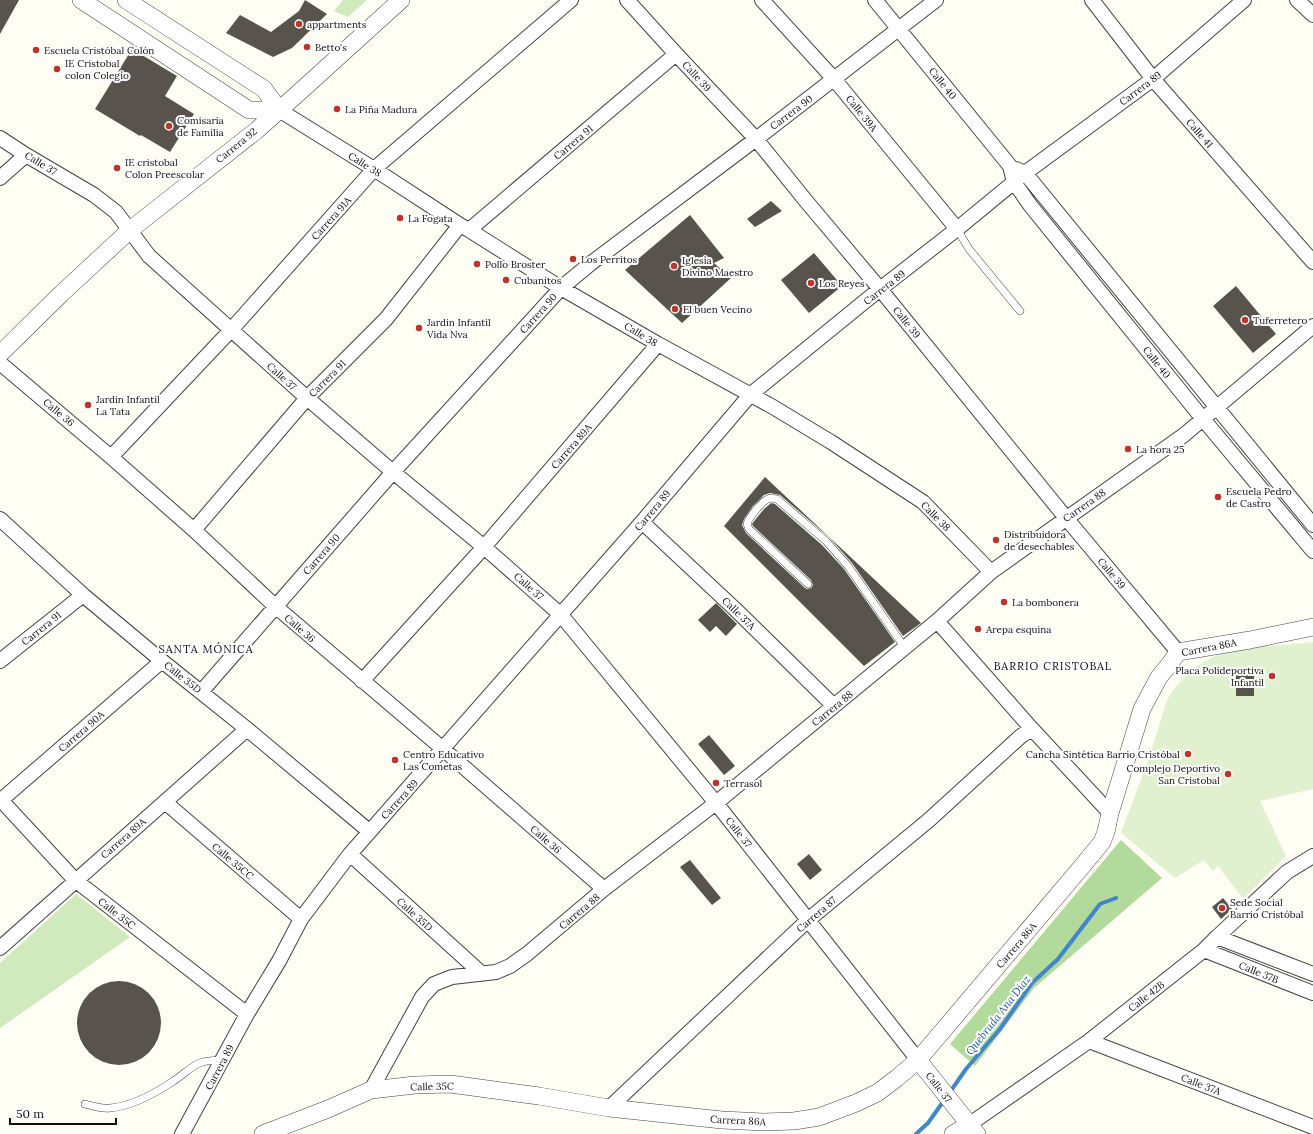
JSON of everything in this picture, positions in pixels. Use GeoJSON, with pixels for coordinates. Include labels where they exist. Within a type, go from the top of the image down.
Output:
{"type":"FeatureCollection","features":[{"type":"Feature","properties":{"kind":"street"},"geometry":{"type":"LineString","coordinates":[[81,0],[249,110],[279,110]]}},
{"type":"Feature","properties":{"kind":"street","name":"Calle 38"},"geometry":{"type":"LineString","coordinates":[[126,0],[264,89],[279,110],[464,227],[561,288],[658,344],[750,394],[831,442],[923,502],[991,572]]}},
{"type":"Feature","properties":{"kind":"street","name":"Carrera 92"},"geometry":{"type":"LineString","coordinates":[[0,354],[61,294],[130,230],[257,130],[401,0]]}},
{"type":"Feature","properties":{"kind":"street","name":"Carrera 91A"},"geometry":{"type":"LineString","coordinates":[[111,456],[231,330],[374,169],[571,0]]}},
{"type":"Feature","properties":{"kind":"street","name":"Calle 39"},"geometry":{"type":"LineString","coordinates":[[628,0],[676,54],[756,139],[1066,518],[1178,652]]}},
{"type":"Feature","properties":{"kind":"street","name":"Calle 39A"},"geometry":{"type":"LineString","coordinates":[[762,0],[834,79],[957,229]]}},
{"type":"Feature","properties":{"kind":"street","name":"Calle 40"},"geometry":{"type":"LineString","coordinates":[[875,0],[1020,178],[1216,408],[1313,525]]}},
{"type":"Feature","properties":{"kind":"street","name":"Carrera 90"},"geometry":{"type":"LineString","coordinates":[[201,692],[393,472],[561,288],[590,264],[756,139],[936,0]]}},
{"type":"Feature","properties":{"kind":"street","name":"Calle 41"},"geometry":{"type":"LineString","coordinates":[[1092,0],[1153,78],[1313,262]]}},
{"type":"Feature","properties":{"kind":"street","name":"Carrera 89"},"geometry":{"type":"LineString","coordinates":[[182,1134],[247,1014],[279,961],[301,919],[350,854],[642,522],[750,394],[1020,178],[1153,78],[1244,0]]}},
{"type":"Feature","properties":{"kind":"street"},"geometry":{"type":"LineString","coordinates":[[1297,0],[1313,14]]}},
{"type":"Feature","properties":{"kind":"street","name":"Carrera 91"},"geometry":{"type":"LineString","coordinates":[[194,530],[307,398],[386,318],[464,227],[676,54]]}},
{"type":"Feature","properties":{"kind":"street","name":"Calle 37"},"geometry":{"type":"LineString","coordinates":[[0,138],[94,195],[116,212],[149,256],[307,398],[393,472],[484,547],[561,615],[716,803],[969,1124]]}},
{"type":"Feature","properties":{"kind":"street"},"geometry":{"type":"LineString","coordinates":[[0,178],[26,155]]}},
{"type":"Feature","properties":{"kind":"street","name":"Calle 40"},"geometry":{"type":"LineString","coordinates":[[1020,178],[1030,205],[1203,419],[1313,551]]}},
{"type":"Feature","properties":{"kind":"street","name":"Carrera 88"},"geometry":{"type":"LineString","coordinates":[[371,1090],[422,997],[434,984],[452,977],[496,972],[510,966],[527,954],[604,890],[716,803],[938,621],[991,572],[1184,435],[1313,326]]}},
{"type":"Feature","properties":{"kind":"street","name":"Carrera 89A"},"geometry":{"type":"LineString","coordinates":[[362,681],[484,547],[658,344]]}},
{"type":"Feature","properties":{"kind":"street","name":"Calle 36"},"geometry":{"type":"LineString","coordinates":[[0,363],[111,456],[194,530],[275,606],[443,749],[604,890]]}},
{"type":"Feature","properties":{"kind":"street","name":"Calle 35D"},"geometry":{"type":"LineString","coordinates":[[0,519],[83,595],[162,661],[247,728],[369,832]]}},
{"type":"Feature","properties":{"kind":"street","name":"Calle 37A"},"geometry":{"type":"LineString","coordinates":[[642,522],[736,610],[834,706]]}},
{"type":"Feature","properties":{"kind":"street","name":"Carrera 91"},"geometry":{"type":"LineString","coordinates":[[0,662],[83,595]]}},
{"type":"Feature","properties":{"kind":"street"},"geometry":{"type":"LineString","coordinates":[[938,621],[1032,728],[1110,812]]}},
{"type":"Feature","properties":{"kind":"street","name":"Carrera 86A"},"geometry":{"type":"LineString","coordinates":[[609,1108],[722,1120],[764,1122],[794,1121],[819,1117],[856,1103],[882,1089],[918,1060],[1102,842],[1142,709],[1159,677],[1178,652],[1250,640],[1313,627]]}},
{"type":"Feature","properties":{"kind":"street","name":"Carrera 90A"},"geometry":{"type":"LineString","coordinates":[[0,800],[162,661]]}},
{"type":"Feature","properties":{"kind":"street","name":"Carrera 89A"},"geometry":{"type":"LineString","coordinates":[[0,948],[247,728]]}},
{"type":"Feature","properties":{"kind":"street","name":"Carrera 87"},"geometry":{"type":"LineString","coordinates":[[609,1108],[808,920],[929,820],[1021,736],[1032,728]]}},
{"type":"Feature","properties":{"kind":"street","name":"Calle 35C"},"geometry":{"type":"LineString","coordinates":[[0,800],[75,880],[247,1014]]}},
{"type":"Feature","properties":{"kind":"street","name":"Calle 35CC"},"geometry":{"type":"LineString","coordinates":[[165,802],[301,919]]}},
{"type":"Feature","properties":{"kind":"street","name":"Calle 35D"},"geometry":{"type":"LineString","coordinates":[[350,854],[481,973]]}},
{"type":"Feature","properties":{"kind":"street","name":"Calle 42B"},"geometry":{"type":"LineString","coordinates":[[969,1124],[1089,1041],[1204,950],[1287,872],[1313,856]]}},
{"type":"Feature","properties":{"kind":"street","name":"Calle 37B"},"geometry":{"type":"LineString","coordinates":[[1217,937],[1313,974]]}},
{"type":"Feature","properties":{"kind":"street","name":"Calle 37B"},"geometry":{"type":"LineString","coordinates":[[1204,950],[1313,993]]}},
{"type":"Feature","properties":{"kind":"street","name":"Calle 37A"},"geometry":{"type":"LineString","coordinates":[[1089,1041],[1313,1127]]}},
{"type":"Feature","properties":{"kind":"street","name":"Calle 35C"},"geometry":{"type":"LineString","coordinates":[[263,1134],[328,1109],[371,1090],[415,1085],[450,1084],[539,1096],[609,1108]]}},
{"type":"Feature","properties":{"kind":"street"},"geometry":{"type":"LineString","coordinates":[[953,1134],[969,1124]]}},
{"type":"Feature","properties":{"kind":"lane"},"geometry":{"type":"LineString","coordinates":[[957,229],[969,249],[1020,311]]}},
{"type":"Feature","properties":{"kind":"lane"},"geometry":{"type":"LineString","coordinates":[[808,584],[749,529],[747,524],[749,518],[769,498],[777,499],[826,541],[848,566],[905,648]]}},
{"type":"Feature","properties":{"kind":"lane"},"geometry":{"type":"LineString","coordinates":[[85,1104],[109,1109],[139,1102],[172,1082],[199,1062],[210,1060],[222,1061]]}},
{"type":"Feature","properties":{"kind":"green space"},"geometry":{"type":"Polygon","coordinates":[[[343,0],[367,0],[348,17],[334,11],[343,0]]]}},
{"type":"Feature","properties":{"kind":"green space","name":"Complejo Deportivo San Cristobal"},"geometry":{"type":"Polygon","coordinates":[[[1313,642],[1313,789],[1260,801],[1286,856],[1243,899],[1218,866],[1213,871],[1204,860],[1175,878],[1121,833],[1149,758],[1167,700],[1185,676],[1204,661],[1230,650],[1248,646],[1284,645],[1313,642]]]}},
{"type":"Feature","properties":{"kind":"green space"},"geometry":{"type":"Polygon","coordinates":[[[1121,840],[1162,878],[1034,988],[975,1066],[950,1044],[1121,840]]]}},
{"type":"Feature","properties":{"kind":"green space"},"geometry":{"type":"Polygon","coordinates":[[[76,894],[130,937],[0,1028],[0,963],[76,894]]]}},
{"type":"Feature","properties":{"kind":"building"},"geometry":{"type":"Polygon","coordinates":[[[0,0],[19,0],[0,34],[0,0]]]}},
{"type":"Feature","properties":{"kind":"building","name":"appartments"},"geometry":{"type":"Polygon","coordinates":[[[305,0],[327,14],[292,48],[273,57],[226,33],[240,15],[271,32],[299,11],[305,0]]]}},
{"type":"Feature","properties":{"kind":"building"},"geometry":{"type":"Polygon","coordinates":[[[132,49],[177,76],[165,96],[194,114],[170,152],[95,109],[132,49]]]}},
{"type":"Feature","properties":{"kind":"building"},"geometry":{"type":"Polygon","coordinates":[[[771,201],[782,211],[755,227],[747,219],[771,201]]]}},
{"type":"Feature","properties":{"kind":"building","name":"Iglesia Divino Maestro"},"geometry":{"type":"Polygon","coordinates":[[[690,215],[724,258],[714,263],[731,278],[682,323],[625,270],[690,215]]]}},
{"type":"Feature","properties":{"kind":"building","name":"Los Reyes"},"geometry":{"type":"Polygon","coordinates":[[[814,253],[842,286],[809,313],[781,280],[814,253]]]}},
{"type":"Feature","properties":{"kind":"building","name":"Tuferretero"},"geometry":{"type":"Polygon","coordinates":[[[1236,286],[1276,334],[1253,353],[1213,306],[1236,286]]]}},
{"type":"Feature","properties":{"kind":"building"},"geometry":{"type":"Polygon","coordinates":[[[765,477],[921,623],[903,636],[852,563],[830,538],[780,495],[770,493],[764,495],[753,506],[744,519],[742,525],[746,533],[805,588],[811,588],[813,585],[811,580],[752,524],[764,509],[771,503],[775,504],[822,545],[844,569],[895,642],[864,666],[724,526],[765,477]]]}},
{"type":"Feature","properties":{"kind":"building"},"geometry":{"type":"Polygon","coordinates":[[[716,603],[737,624],[726,636],[716,626],[710,632],[698,620],[716,603]]]}},
{"type":"Feature","properties":{"kind":"building"},"geometry":{"type":"Polygon","coordinates":[[[1236,672],[1254,672],[1254,696],[1236,696],[1236,672]]]}},
{"type":"Feature","properties":{"kind":"building"},"geometry":{"type":"Polygon","coordinates":[[[709,735],[735,766],[724,775],[698,744],[709,735]]]}},
{"type":"Feature","properties":{"kind":"building"},"geometry":{"type":"Polygon","coordinates":[[[809,854],[822,870],[810,880],[797,864],[809,854]]]}},
{"type":"Feature","properties":{"kind":"building"},"geometry":{"type":"Polygon","coordinates":[[[690,860],[721,898],[712,905],[680,867],[690,860]]]}},
{"type":"Feature","properties":{"kind":"building","name":"Sede Social Barrio Cristóbal"},"geometry":{"type":"Polygon","coordinates":[[[1223,898],[1232,909],[1221,919],[1212,907],[1223,898]]]}},
{"type":"Feature","properties":{"kind":"building"},"geometry":{"type":"Polygon","coordinates":[[[119,981],[135,984],[149,993],[158,1007],[161,1023],[158,1039],[149,1053],[135,1062],[119,1065],[103,1062],[89,1053],[80,1039],[77,1023],[80,1007],[89,993],[103,984],[119,981]]]}},
{"type":"Feature","properties":{"kind":"waterway","name":"Quebrada Ana Díaz"},"geometry":{"type":"LineString","coordinates":[[950,1092],[966,1069],[1000,1029],[1032,983],[1058,959],[1100,904],[1116,898]]}},
{"type":"Feature","properties":{"kind":"waterway","name":"Quebrada Ana Díaz"},"geometry":{"type":"LineString","coordinates":[[916,1134],[928,1123],[945,1099]]}},
{"type":"Feature","properties":{"kind":"place","name":"appartments"},"geometry":{"type":"Point","coordinates":[299,24]}},
{"type":"Feature","properties":{"kind":"place","name":"Betto's"},"geometry":{"type":"Point","coordinates":[307,47]}},
{"type":"Feature","properties":{"kind":"place","name":"Escuela Cristóbal Colón"},"geometry":{"type":"Point","coordinates":[36,50]}},
{"type":"Feature","properties":{"kind":"place","name":"IE Cristobal colon Colegio"},"geometry":{"type":"Point","coordinates":[57,69]}},
{"type":"Feature","properties":{"kind":"place","name":"La Piña Madura"},"geometry":{"type":"Point","coordinates":[337,109]}},
{"type":"Feature","properties":{"kind":"place","name":"Comisaria de Familia"},"geometry":{"type":"Point","coordinates":[169,126]}},
{"type":"Feature","properties":{"kind":"place","name":"IE cristobal Colon Preescolar"},"geometry":{"type":"Point","coordinates":[117,168]}},
{"type":"Feature","properties":{"kind":"place","name":"La Fogata"},"geometry":{"type":"Point","coordinates":[400,218]}},
{"type":"Feature","properties":{"kind":"place","name":"Los Perritos"},"geometry":{"type":"Point","coordinates":[573,259]}},
{"type":"Feature","properties":{"kind":"place","name":"Pollo Broster"},"geometry":{"type":"Point","coordinates":[477,264]}},
{"type":"Feature","properties":{"kind":"place","name":"Iglesia Divino Maestro"},"geometry":{"type":"Point","coordinates":[674,266]}},
{"type":"Feature","properties":{"kind":"place","name":"Cubanitos"},"geometry":{"type":"Point","coordinates":[506,280]}},
{"type":"Feature","properties":{"kind":"place","name":"Los Reyes"},"geometry":{"type":"Point","coordinates":[811,283]}},
{"type":"Feature","properties":{"kind":"place","name":"El buen Vecino"},"geometry":{"type":"Point","coordinates":[675,309]}},
{"type":"Feature","properties":{"kind":"place","name":"Tuferretero"},"geometry":{"type":"Point","coordinates":[1245,320]}},
{"type":"Feature","properties":{"kind":"place","name":"Jardin Infantil Vida Nva"},"geometry":{"type":"Point","coordinates":[419,328]}},
{"type":"Feature","properties":{"kind":"place","name":"Jardin Infantil La Tata"},"geometry":{"type":"Point","coordinates":[88,405]}},
{"type":"Feature","properties":{"kind":"place","name":"La hora 25"},"geometry":{"type":"Point","coordinates":[1128,449]}},
{"type":"Feature","properties":{"kind":"place","name":"Escuela Pedro de Castro"},"geometry":{"type":"Point","coordinates":[1218,497]}},
{"type":"Feature","properties":{"kind":"place","name":"Distribuidora de desechables"},"geometry":{"type":"Point","coordinates":[996,540]}},
{"type":"Feature","properties":{"kind":"place","name":"La bombonera"},"geometry":{"type":"Point","coordinates":[1004,602]}},
{"type":"Feature","properties":{"kind":"place","name":"Arepa esquina"},"geometry":{"type":"Point","coordinates":[978,629]}},
{"type":"Feature","properties":{"kind":"place","name":"Placa Polideportiva Infantil"},"geometry":{"type":"Point","coordinates":[1272,676]}},
{"type":"Feature","properties":{"kind":"place","name":"Cancha Sintética Barrio Cristóbal"},"geometry":{"type":"Point","coordinates":[1188,754]}},
{"type":"Feature","properties":{"kind":"place","name":"Centro Educativo Las Cometas"},"geometry":{"type":"Point","coordinates":[395,760]}},
{"type":"Feature","properties":{"kind":"place","name":"Complejo Deportivo San Cristobal"},"geometry":{"type":"Point","coordinates":[1228,774]}},
{"type":"Feature","properties":{"kind":"place","name":"Terrasol"},"geometry":{"type":"Point","coordinates":[716,783]}},
{"type":"Feature","properties":{"kind":"place","name":"Sede Social Barrio Cristóbal"},"geometry":{"type":"Point","coordinates":[1222,908]}},
{"type":"Feature","properties":{"kind":"district","name":"SANTA MÓNICA"},"geometry":{"type":"Point","coordinates":[206,649]}},
{"type":"Feature","properties":{"kind":"district","name":"BARRIO CRISTOBAL"},"geometry":{"type":"Point","coordinates":[1053,666]}}]}
